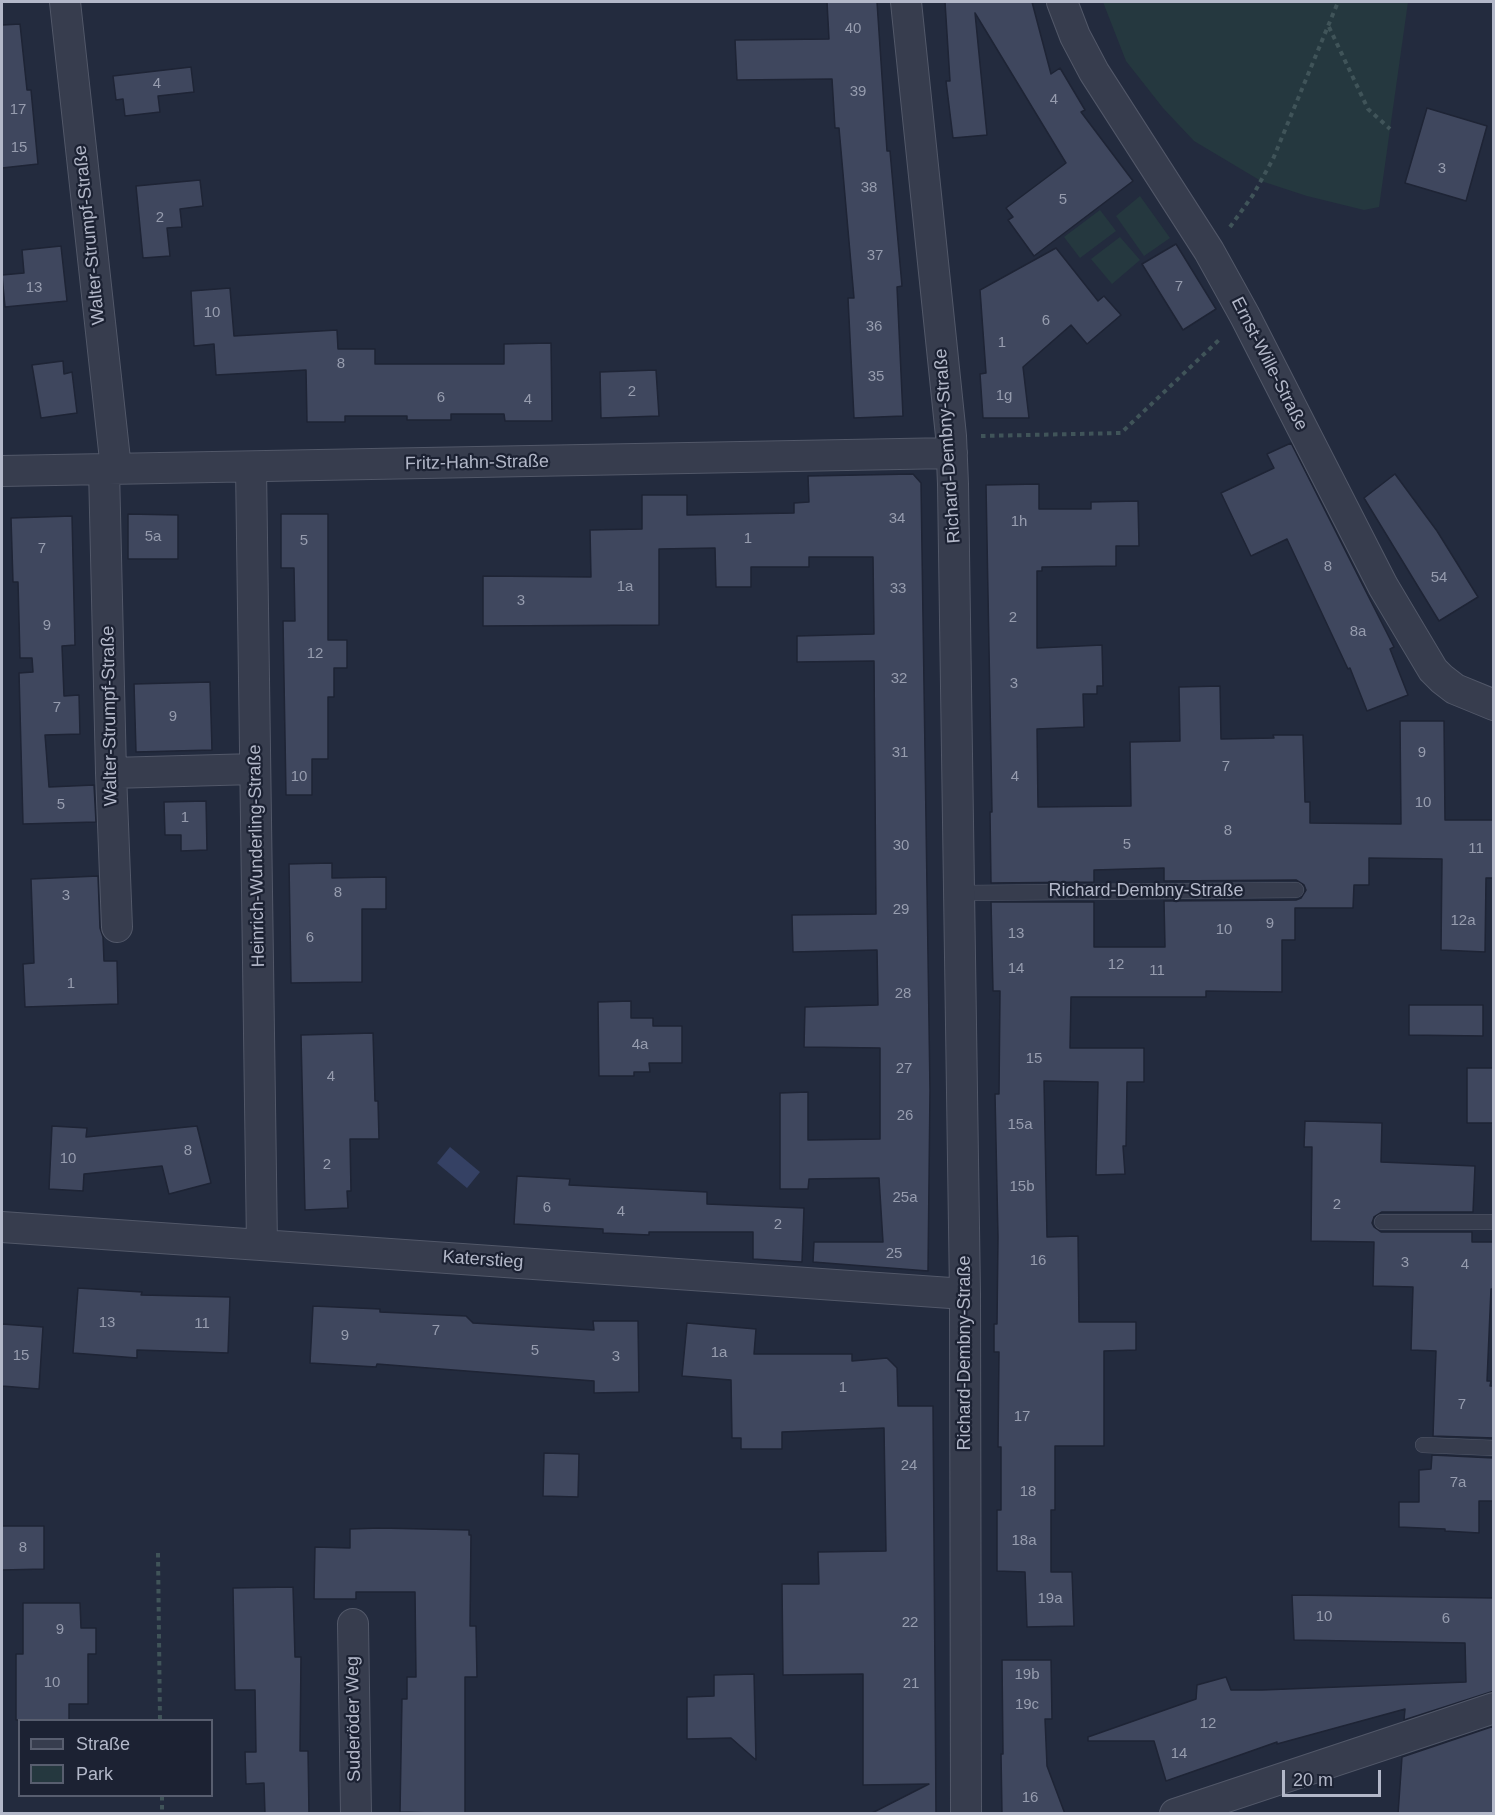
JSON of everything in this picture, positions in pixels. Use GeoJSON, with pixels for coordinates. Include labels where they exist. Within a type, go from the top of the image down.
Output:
{"type":"FeatureCollection","features":[{"type":"Feature","properties":{"kind":"street","name":"Walter-Strumpf-Straße"},"geometry":{"type":"LineString","coordinates":[[65,2],[110,468],[111,773],[117,927]]}},
{"type":"Feature","properties":{"kind":"street","name":"Richard-Dembny-Straße"},"geometry":{"type":"LineString","coordinates":[[906,2],[951,445],[965,1294],[966,1814]]}},
{"type":"Feature","properties":{"kind":"street","name":"Ernst-Wille-Straße"},"geometry":{"type":"LineString","coordinates":[[1062,2],[1075,36],[1094,72],[1209,251],[1245,316],[1383,586],[1433,670],[1455,689],[1494,705]]}},
{"type":"Feature","properties":{"kind":"street","name":"Fritz-Hahn-Straße"},"geometry":{"type":"LineString","coordinates":[[2,471],[251,467],[951,445]]}},
{"type":"Feature","properties":{"kind":"street","name":"Heinrich-Wunderling-Straße"},"geometry":{"type":"LineString","coordinates":[[251,467],[262,1245]]}},
{"type":"Feature","properties":{"kind":"street"},"geometry":{"type":"LineString","coordinates":[[111,773],[255,769]]}},
{"type":"Feature","properties":{"kind":"street","name":"Katerstieg"},"geometry":{"type":"LineString","coordinates":[[2,1227],[965,1294]]}},
{"type":"Feature","properties":{"kind":"street","name":"Suderöder Weg"},"geometry":{"type":"LineString","coordinates":[[353,1624],[356,1814]]}},
{"type":"Feature","properties":{"kind":"street"},"geometry":{"type":"LineString","coordinates":[[1175,1814],[1494,1708]]}},
{"type":"Feature","properties":{"kind":"lane","name":"Richard-Dembny-Straße"},"geometry":{"type":"LineString","coordinates":[[960,893],[1296,890]]}},
{"type":"Feature","properties":{"kind":"lane"},"geometry":{"type":"LineString","coordinates":[[1382,1222],[1494,1222]]}},
{"type":"Feature","properties":{"kind":"lane"},"geometry":{"type":"LineString","coordinates":[[1423,1444],[1494,1448]]}},
{"type":"Feature","properties":{"kind":"path"},"geometry":{"type":"LineString","coordinates":[[1224,234],[1247,204],[1268,168],[1338,2]]}},
{"type":"Feature","properties":{"kind":"path"},"geometry":{"type":"LineString","coordinates":[[1328,27],[1368,109],[1390,129]]}},
{"type":"Feature","properties":{"kind":"path"},"geometry":{"type":"LineString","coordinates":[[951,445],[1121,433],[1245,316]]}},
{"type":"Feature","properties":{"kind":"path"},"geometry":{"type":"LineString","coordinates":[[158,1553],[160,1719]]}},
{"type":"Feature","properties":{"kind":"path"},"geometry":{"type":"LineString","coordinates":[[162,1797],[162,1814]]}},
{"type":"Feature","properties":{"kind":"green space"},"geometry":{"type":"Polygon","coordinates":[[[1103,2],[1408,2],[1379,207],[1364,210],[1307,196],[1261,181],[1194,141],[1163,108],[1126,61],[1103,2]]]}},
{"type":"Feature","properties":{"kind":"green space"},"geometry":{"type":"Polygon","coordinates":[[[1140,196],[1170,238],[1144,256],[1116,216],[1140,196]]]}},
{"type":"Feature","properties":{"kind":"green space"},"geometry":{"type":"Polygon","coordinates":[[[1100,210],[1116,231],[1080,258],[1064,237],[1100,210]]]}},
{"type":"Feature","properties":{"kind":"green space"},"geometry":{"type":"Polygon","coordinates":[[[1120,237],[1140,260],[1112,284],[1091,259],[1120,237]]]}},
{"type":"Feature","properties":{"kind":"water"},"geometry":{"type":"Polygon","coordinates":[[[450,1147],[480,1172],[467,1188],[437,1163],[450,1147]]]}},
{"type":"Feature","properties":{"kind":"building"},"geometry":{"type":"Polygon","coordinates":[[[827,2],[877,2],[887,151],[890,151],[902,286],[897,287],[903,416],[854,418],[848,298],[854,298],[839,128],[835,128],[832,79],[737,80],[735,40],[829,39],[827,2]]]}},
{"type":"Feature","properties":{"kind":"building"},"geometry":{"type":"Polygon","coordinates":[[[945,2],[1032,2],[1051,74],[1060,68],[1085,110],[1081,112],[1133,181],[1034,256],[1008,220],[1013,217],[1006,208],[1066,163],[975,13],[987,135],[953,138],[946,81],[950,81],[945,2]]]}},
{"type":"Feature","properties":{"kind":"building"},"geometry":{"type":"Polygon","coordinates":[[[20,24],[27,90],[31,90],[38,164],[2,168],[2,25],[20,24]]]}},
{"type":"Feature","properties":{"kind":"building"},"geometry":{"type":"Polygon","coordinates":[[[191,67],[194,92],[158,96],[160,112],[125,116],[123,99],[116,100],[113,76],[191,67]]]}},
{"type":"Feature","properties":{"kind":"building"},"geometry":{"type":"Polygon","coordinates":[[[1427,108],[1487,126],[1466,201],[1405,183],[1427,108]]]}},
{"type":"Feature","properties":{"kind":"building"},"geometry":{"type":"Polygon","coordinates":[[[200,180],[203,206],[180,209],[182,227],[167,228],[170,256],[143,258],[136,186],[200,180]]]}},
{"type":"Feature","properties":{"kind":"building"},"geometry":{"type":"Polygon","coordinates":[[[1176,244],[1216,309],[1183,330],[1142,264],[1176,244]]]}},
{"type":"Feature","properties":{"kind":"building"},"geometry":{"type":"Polygon","coordinates":[[[61,246],[67,301],[5,307],[2,275],[24,273],[22,250],[61,246]]]}},
{"type":"Feature","properties":{"kind":"building"},"geometry":{"type":"Polygon","coordinates":[[[1056,248],[1098,301],[1104,296],[1121,315],[1087,344],[1071,325],[1023,367],[1029,418],[983,418],[980,374],[986,373],[980,290],[1056,248]]]}},
{"type":"Feature","properties":{"kind":"building"},"geometry":{"type":"Polygon","coordinates":[[[230,288],[234,336],[337,330],[338,349],[375,349],[375,364],[504,364],[504,344],[551,343],[552,421],[505,421],[504,414],[451,414],[451,420],[407,420],[407,416],[345,416],[345,422],[307,422],[306,370],[216,375],[214,344],[194,346],[191,291],[230,288]]]}},
{"type":"Feature","properties":{"kind":"building"},"geometry":{"type":"Polygon","coordinates":[[[63,361],[64,374],[72,372],[77,413],[41,418],[32,365],[63,361]]]}},
{"type":"Feature","properties":{"kind":"building"},"geometry":{"type":"Polygon","coordinates":[[[656,370],[659,416],[601,418],[600,372],[656,370]]]}},
{"type":"Feature","properties":{"kind":"building"},"geometry":{"type":"Polygon","coordinates":[[[1291,443],[1394,647],[1390,649],[1408,695],[1367,711],[1350,668],[1348,669],[1287,539],[1251,556],[1221,493],[1274,468],[1267,454],[1291,443]]]}},
{"type":"Feature","properties":{"kind":"building"},"geometry":{"type":"Polygon","coordinates":[[[913,474],[921,483],[930,1090],[928,1271],[813,1262],[814,1242],[883,1242],[879,1178],[809,1179],[808,1189],[780,1189],[780,1093],[808,1092],[808,1140],[880,1139],[880,1048],[804,1047],[805,1007],[878,1005],[877,950],[793,952],[792,915],[876,914],[874,661],[797,662],[797,636],[874,634],[873,557],[809,557],[809,567],[751,567],[751,587],[716,587],[715,548],[659,549],[659,625],[483,626],[483,576],[591,577],[590,530],[642,529],[642,495],[687,495],[687,515],[794,513],[794,503],[809,502],[808,476],[913,474]]]}},
{"type":"Feature","properties":{"kind":"building"},"geometry":{"type":"Polygon","coordinates":[[[1395,474],[1437,531],[1478,597],[1439,621],[1364,498],[1395,474]]]}},
{"type":"Feature","properties":{"kind":"building"},"geometry":{"type":"Polygon","coordinates":[[[1039,484],[1039,509],[1091,509],[1091,502],[1138,501],[1139,546],[1116,546],[1116,566],[1042,567],[1042,571],[1037,571],[1037,648],[1102,645],[1103,686],[1097,686],[1097,694],[1083,694],[1084,727],[1037,729],[1038,807],[1131,806],[1130,742],[1180,741],[1179,687],[1220,686],[1221,739],[1303,735],[1305,802],[1310,802],[1310,823],[1401,824],[1400,721],[1444,721],[1445,820],[1494,820],[1494,878],[1486,878],[1485,952],[1441,950],[1442,859],[1369,858],[1369,885],[1354,885],[1353,908],[1295,908],[1295,940],[1282,940],[1282,992],[1206,991],[1206,997],[1071,997],[1070,1048],[1144,1048],[1144,1082],[1127,1082],[1126,1146],[1123,1146],[1125,1174],[1096,1175],[1098,1082],[1044,1081],[1047,1237],[1078,1236],[1079,1322],[1136,1322],[1136,1350],[1104,1351],[1104,1446],[1055,1446],[1055,1510],[1051,1510],[1051,1572],[1072,1572],[1074,1626],[1027,1627],[1025,1572],[997,1571],[997,1510],[1001,1510],[1001,1447],[998,1447],[999,1352],[994,1352],[994,1324],[997,1324],[998,1237],[995,1094],[999,1094],[1000,991],[993,991],[991,902],[1094,902],[1094,947],[1165,947],[1164,901],[1296,900],[1301,898],[1306,890],[1304,885],[1296,880],[1164,881],[1164,868],[1094,870],[1094,882],[991,883],[990,812],[992,812],[986,485],[1039,484]]]}},
{"type":"Feature","properties":{"kind":"building"},"geometry":{"type":"Polygon","coordinates":[[[128,514],[178,515],[178,559],[128,559],[128,514]]]}},
{"type":"Feature","properties":{"kind":"building"},"geometry":{"type":"Polygon","coordinates":[[[281,514],[328,514],[328,640],[347,640],[347,668],[334,668],[334,697],[328,697],[328,759],[312,759],[312,795],[286,795],[283,621],[295,621],[294,568],[281,568],[281,514]]]}},
{"type":"Feature","properties":{"kind":"building"},"geometry":{"type":"Polygon","coordinates":[[[72,516],[75,645],[62,646],[64,696],[79,695],[80,734],[45,735],[49,787],[94,785],[96,822],[23,824],[19,673],[33,672],[32,658],[20,658],[18,582],[13,582],[11,518],[72,516]]]}},
{"type":"Feature","properties":{"kind":"building"},"geometry":{"type":"Polygon","coordinates":[[[210,682],[212,750],[136,752],[134,684],[210,682]]]}},
{"type":"Feature","properties":{"kind":"building"},"geometry":{"type":"Polygon","coordinates":[[[206,801],[207,850],[181,851],[181,835],[165,835],[164,802],[206,801]]]}},
{"type":"Feature","properties":{"kind":"building"},"geometry":{"type":"Polygon","coordinates":[[[332,863],[332,878],[386,877],[386,909],[362,909],[362,982],[291,983],[289,864],[332,863]]]}},
{"type":"Feature","properties":{"kind":"building"},"geometry":{"type":"Polygon","coordinates":[[[98,876],[104,961],[117,961],[118,1004],[25,1007],[23,964],[34,963],[31,879],[98,876]]]}},
{"type":"Feature","properties":{"kind":"building"},"geometry":{"type":"Polygon","coordinates":[[[631,1001],[631,1018],[653,1018],[653,1026],[682,1026],[682,1063],[649,1063],[650,1072],[634,1072],[634,1076],[599,1076],[598,1002],[631,1001]]]}},
{"type":"Feature","properties":{"kind":"building"},"geometry":{"type":"Polygon","coordinates":[[[1409,1005],[1483,1005],[1483,1036],[1409,1035],[1409,1005]]]}},
{"type":"Feature","properties":{"kind":"building"},"geometry":{"type":"Polygon","coordinates":[[[373,1033],[375,1101],[378,1101],[379,1139],[350,1139],[351,1191],[347,1191],[348,1208],[305,1210],[301,1035],[373,1033]]]}},
{"type":"Feature","properties":{"kind":"building"},"geometry":{"type":"Polygon","coordinates":[[[1467,1068],[1494,1068],[1494,1123],[1467,1123],[1467,1068]]]}},
{"type":"Feature","properties":{"kind":"building"},"geometry":{"type":"Polygon","coordinates":[[[1305,1121],[1382,1123],[1381,1162],[1475,1166],[1473,1212],[1382,1212],[1374,1217],[1372,1223],[1381,1232],[1472,1232],[1472,1242],[1494,1242],[1494,1289],[1491,1289],[1487,1381],[1491,1381],[1490,1386],[1494,1386],[1494,1438],[1433,1436],[1436,1351],[1411,1350],[1413,1287],[1373,1286],[1374,1242],[1311,1241],[1312,1147],[1304,1147],[1305,1121]]]}},
{"type":"Feature","properties":{"kind":"building"},"geometry":{"type":"Polygon","coordinates":[[[52,1126],[87,1128],[86,1137],[197,1126],[211,1183],[169,1194],[162,1166],[84,1174],[83,1191],[49,1189],[52,1126]]]}},
{"type":"Feature","properties":{"kind":"building"},"geometry":{"type":"Polygon","coordinates":[[[517,1176],[570,1179],[569,1185],[707,1192],[707,1204],[804,1208],[802,1262],[753,1259],[753,1232],[649,1232],[649,1235],[603,1233],[603,1229],[514,1224],[517,1176]]]}},
{"type":"Feature","properties":{"kind":"building"},"geometry":{"type":"Polygon","coordinates":[[[78,1288],[142,1292],[141,1295],[230,1297],[228,1353],[137,1350],[137,1358],[73,1353],[78,1288]]]}},
{"type":"Feature","properties":{"kind":"building"},"geometry":{"type":"Polygon","coordinates":[[[313,1306],[466,1316],[473,1323],[594,1330],[593,1321],[638,1321],[639,1392],[594,1393],[594,1381],[377,1364],[376,1367],[310,1363],[313,1306]]]}},
{"type":"Feature","properties":{"kind":"building"},"geometry":{"type":"Polygon","coordinates":[[[687,1323],[756,1329],[754,1354],[852,1354],[852,1361],[887,1358],[897,1368],[898,1406],[933,1406],[936,1814],[870,1814],[929,1784],[863,1785],[863,1674],[783,1675],[782,1584],[819,1584],[818,1552],[886,1551],[884,1428],[782,1432],[782,1449],[741,1449],[741,1438],[732,1438],[731,1380],[682,1376],[687,1323]]]}},
{"type":"Feature","properties":{"kind":"building"},"geometry":{"type":"Polygon","coordinates":[[[2,1324],[43,1327],[39,1389],[2,1386],[2,1324]]]}},
{"type":"Feature","properties":{"kind":"building"},"geometry":{"type":"Polygon","coordinates":[[[544,1453],[579,1454],[578,1497],[543,1496],[544,1453]]]}},
{"type":"Feature","properties":{"kind":"building"},"geometry":{"type":"Polygon","coordinates":[[[1432,1455],[1494,1458],[1494,1501],[1479,1501],[1479,1533],[1399,1527],[1399,1502],[1419,1502],[1419,1470],[1431,1469],[1432,1455]]]}},
{"type":"Feature","properties":{"kind":"building"},"geometry":{"type":"Polygon","coordinates":[[[2,1526],[44,1526],[44,1569],[2,1570],[2,1526]]]}},
{"type":"Feature","properties":{"kind":"building"},"geometry":{"type":"Polygon","coordinates":[[[350,1529],[469,1530],[469,1535],[471,1535],[470,1626],[476,1626],[477,1677],[465,1677],[465,1814],[400,1812],[402,1699],[407,1699],[407,1677],[416,1677],[415,1592],[356,1592],[356,1599],[314,1599],[315,1547],[350,1548],[350,1529]]]}},
{"type":"Feature","properties":{"kind":"building"},"geometry":{"type":"Polygon","coordinates":[[[293,1587],[295,1657],[301,1657],[300,1751],[308,1751],[309,1814],[265,1814],[264,1783],[246,1784],[245,1752],[256,1752],[255,1690],[235,1690],[233,1588],[293,1587]]]}},
{"type":"Feature","properties":{"kind":"building"},"geometry":{"type":"Polygon","coordinates":[[[1292,1595],[1494,1598],[1494,1691],[1404,1720],[1405,1709],[1277,1744],[1277,1742],[1166,1781],[1154,1741],[1088,1741],[1088,1737],[1196,1699],[1197,1685],[1226,1677],[1231,1690],[1466,1682],[1465,1643],[1294,1640],[1292,1595]]]}},
{"type":"Feature","properties":{"kind":"building"},"geometry":{"type":"Polygon","coordinates":[[[23,1603],[80,1603],[81,1628],[96,1628],[96,1654],[88,1654],[88,1704],[69,1704],[69,1719],[16,1720],[16,1654],[23,1654],[23,1603]]]}},
{"type":"Feature","properties":{"kind":"building"},"geometry":{"type":"Polygon","coordinates":[[[1002,1660],[1051,1660],[1052,1719],[1045,1719],[1047,1766],[1065,1814],[1002,1814],[1002,1660]]]}},
{"type":"Feature","properties":{"kind":"building"},"geometry":{"type":"Polygon","coordinates":[[[754,1674],[756,1760],[731,1738],[687,1739],[687,1697],[714,1696],[714,1675],[754,1674]]]}},
{"type":"Feature","properties":{"kind":"building"},"geometry":{"type":"Polygon","coordinates":[[[1494,1726],[1494,1814],[1398,1814],[1402,1757],[1494,1726]]]}}]}
